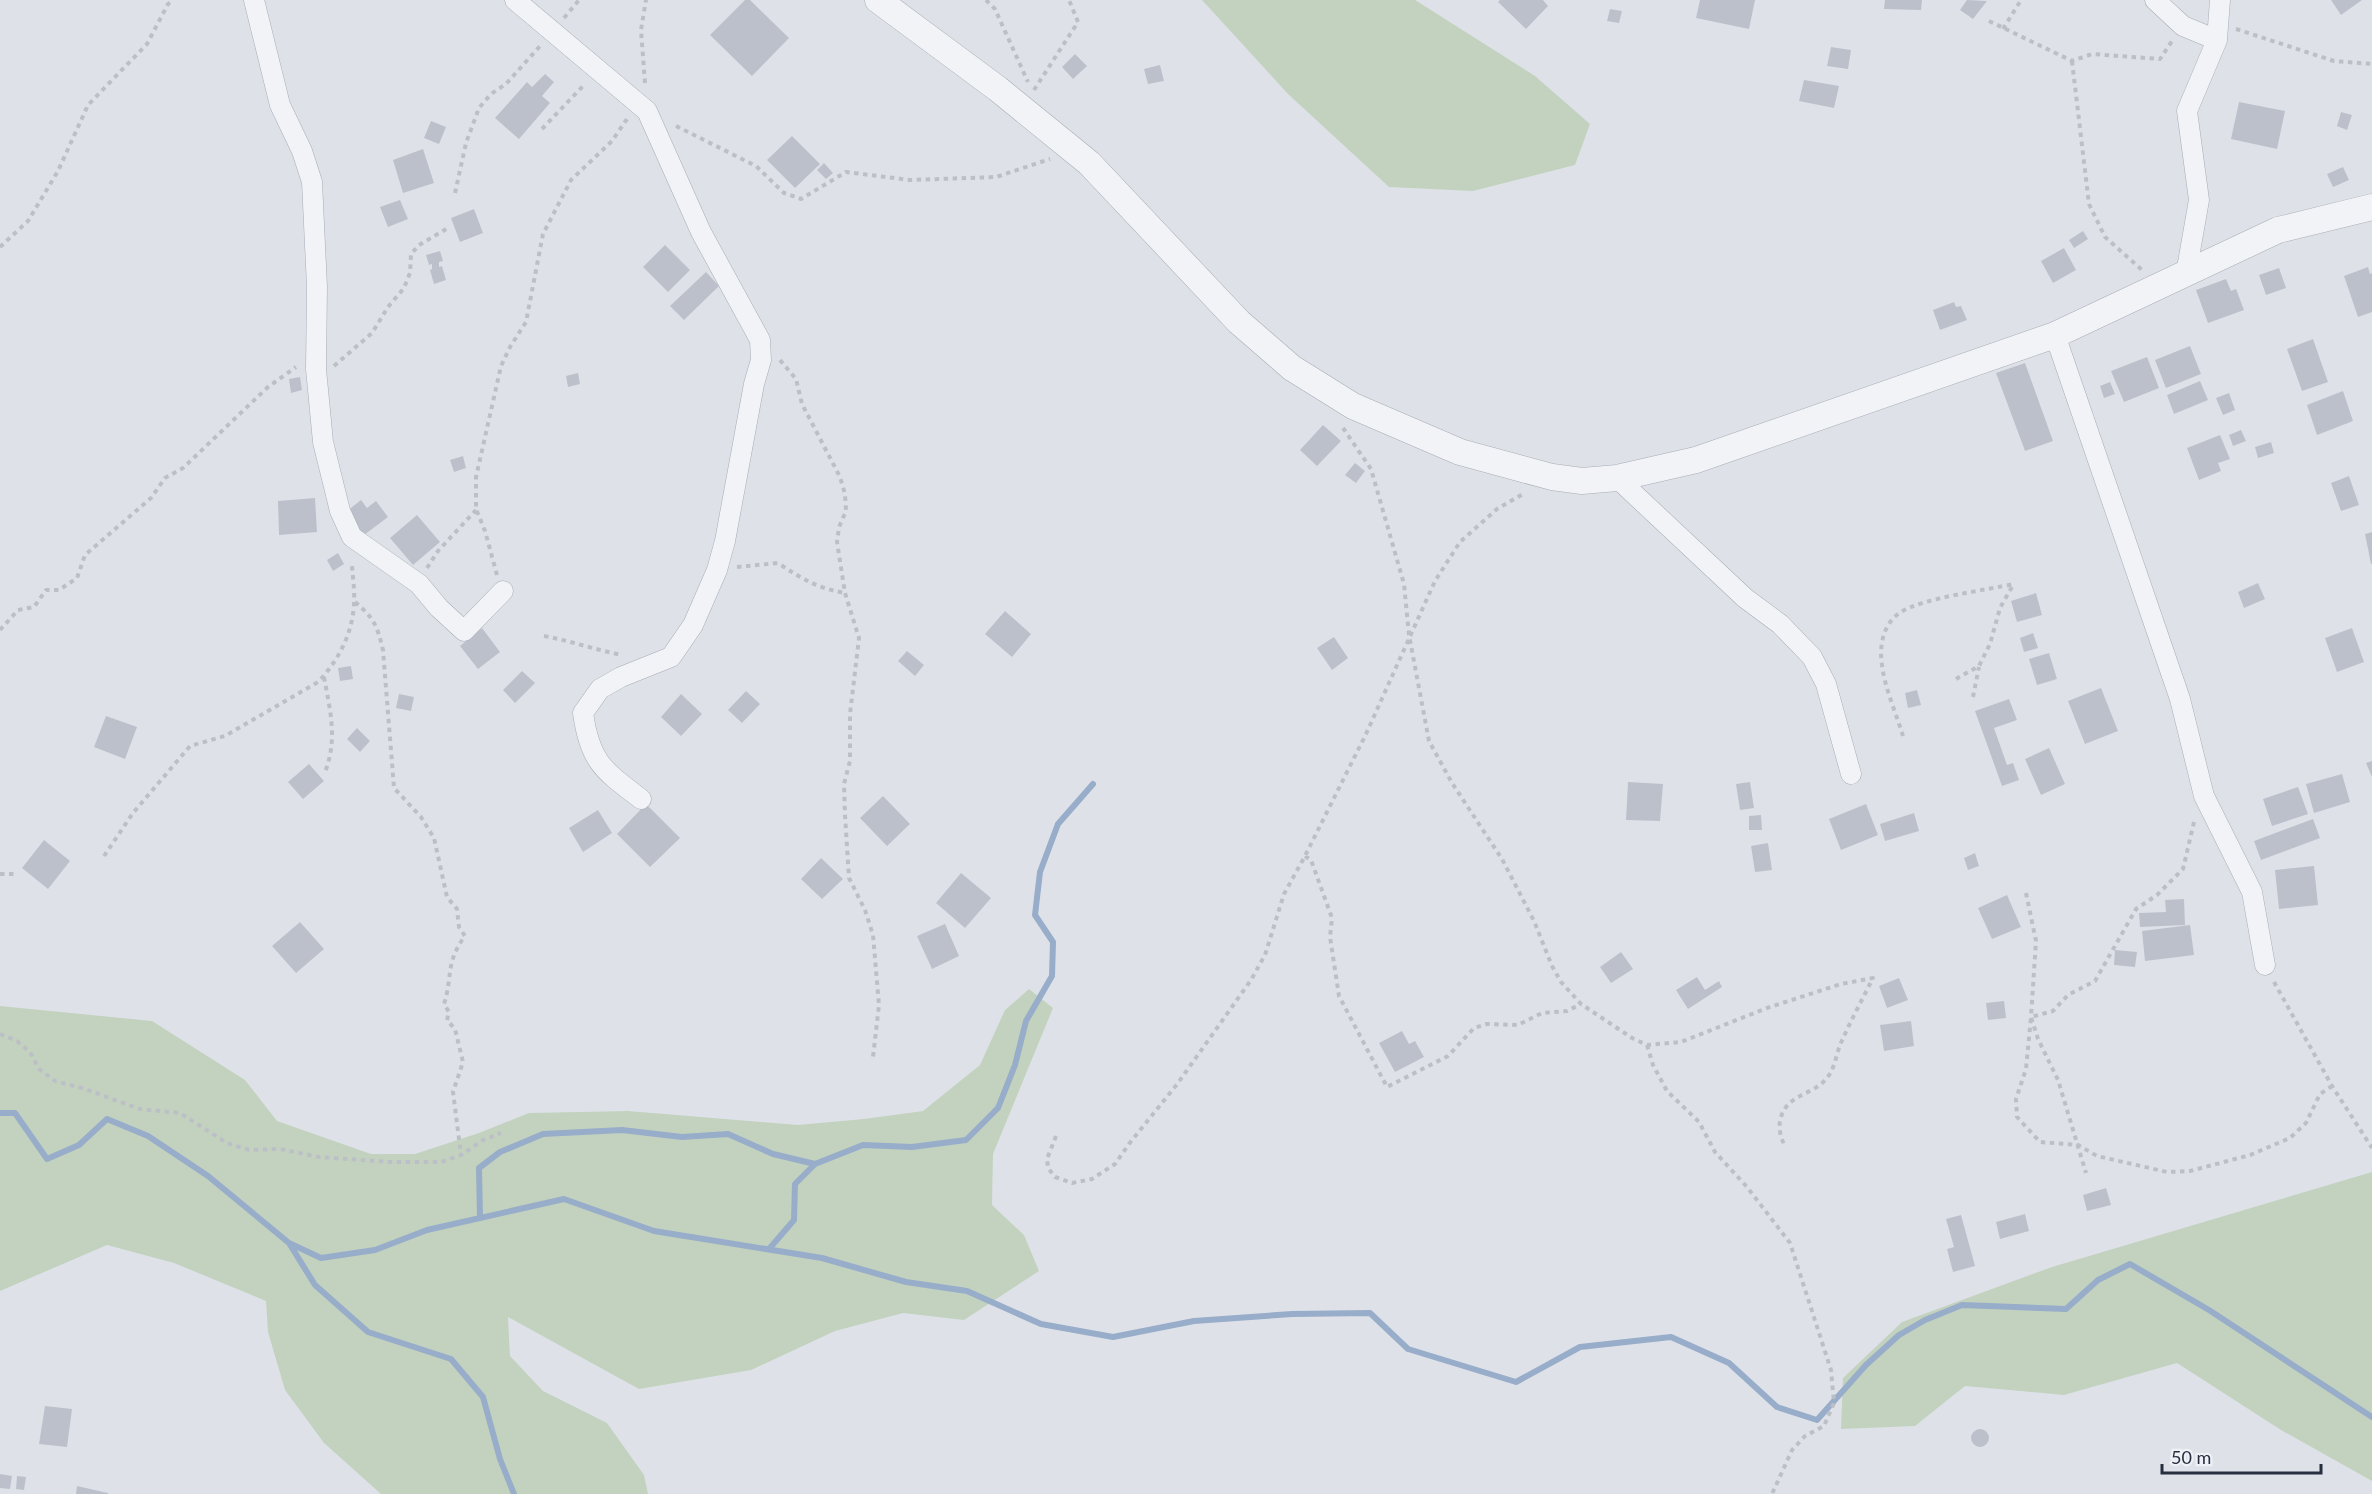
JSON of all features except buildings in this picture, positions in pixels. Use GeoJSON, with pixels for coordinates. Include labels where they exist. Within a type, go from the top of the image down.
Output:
{"type":"FeatureCollection","features":[{"type":"Feature","properties":{"kind":"street"},"geometry":{"type":"LineString","coordinates":[[254,0],[280,105],[302,151],[312,182],[317,276],[317,361],[323,442],[340,511],[352,537],[419,584],[439,608],[464,632],[503,591]]}},
{"type":"Feature","properties":{"kind":"street"},"geometry":{"type":"LineString","coordinates":[[515,0],[643,108],[701,232],[760,340],[761,360],[754,384],[725,542],[717,570],[693,625],[671,657],[621,677],[600,689],[583,713],[586,736],[593,755],[612,777],[641,799]]}},
{"type":"Feature","properties":{"kind":"street"},"geometry":{"type":"LineString","coordinates":[[878,0],[998,89],[1089,163],[1239,322],[1292,368],[1353,406],[1460,452],[1552,477],[1582,481],[1617,478],[1696,460],[2055,335],[2278,230],[2372,207]]}},
{"type":"Feature","properties":{"kind":"street"},"geometry":{"type":"LineString","coordinates":[[2155,0],[2183,26],[2217,32]]}},
{"type":"Feature","properties":{"kind":"street"},"geometry":{"type":"LineString","coordinates":[[2186,274],[2199,200],[2187,111],[2217,32],[2220,0]]}},
{"type":"Feature","properties":{"kind":"street"},"geometry":{"type":"LineString","coordinates":[[2055,335],[2180,699],[2204,796],[2252,892],[2265,965]]}},
{"type":"Feature","properties":{"kind":"street"},"geometry":{"type":"LineString","coordinates":[[1617,478],[1745,598],[1780,624],[1812,657],[1826,684],[1851,774]]}},
{"type":"Feature","properties":{"kind":"path"},"geometry":{"type":"LineString","coordinates":[[0,247],[28,221],[58,171],[88,105],[147,44],[168,4],[173,0]]}},
{"type":"Feature","properties":{"kind":"path"},"geometry":{"type":"LineString","coordinates":[[455,193],[466,143],[479,108],[491,94],[518,72],[579,0]]}},
{"type":"Feature","properties":{"kind":"path"},"geometry":{"type":"LineString","coordinates":[[503,591],[476,509],[477,477],[501,366],[526,322],[543,234],[556,214],[571,180],[643,108],[641,30],[646,0]]}},
{"type":"Feature","properties":{"kind":"path"},"geometry":{"type":"LineString","coordinates":[[986,0],[995,9],[1033,91],[1078,22],[1069,0]]}},
{"type":"Feature","properties":{"kind":"path"},"geometry":{"type":"LineString","coordinates":[[2003,29],[2021,0]]}},
{"type":"Feature","properties":{"kind":"path"},"geometry":{"type":"LineString","coordinates":[[1989,21],[2072,61],[2092,54],[2160,59],[2183,26]]}},
{"type":"Feature","properties":{"kind":"path"},"geometry":{"type":"LineString","coordinates":[[2217,32],[2334,61],[2372,64]]}},
{"type":"Feature","properties":{"kind":"path"},"geometry":{"type":"LineString","coordinates":[[2072,61],[2089,204],[2105,237],[2160,285]]}},
{"type":"Feature","properties":{"kind":"path"},"geometry":{"type":"LineString","coordinates":[[542,129],[598,71]]}},
{"type":"Feature","properties":{"kind":"path"},"geometry":{"type":"LineString","coordinates":[[643,108],[756,166],[784,193],[801,199],[846,172],[910,180],[996,177],[1074,151]]}},
{"type":"Feature","properties":{"kind":"path"},"geometry":{"type":"LineString","coordinates":[[0,630],[18,610],[34,607],[46,590],[59,590],[77,578],[85,555],[151,498],[165,478],[183,468],[268,387],[317,361],[331,368],[338,364],[372,333],[388,307],[404,288],[410,273],[411,254],[419,245],[448,228]]}},
{"type":"Feature","properties":{"kind":"path"},"geometry":{"type":"LineString","coordinates":[[760,340],[796,379],[802,404],[810,423],[840,477],[846,511],[839,527],[837,542],[845,593],[859,638],[850,714],[852,735],[850,761],[844,784],[846,825],[849,878],[865,910],[873,935],[879,1005],[873,1057]]}},
{"type":"Feature","properties":{"kind":"path"},"geometry":{"type":"LineString","coordinates":[[1342,425],[1371,470],[1404,584],[1409,635],[1429,741],[1452,783],[1502,858],[1534,921],[1552,966],[1581,1004],[1632,1038],[1647,1045],[1681,1042],[1767,1008],[1841,984],[1874,978],[1840,1046],[1829,1077],[1817,1089],[1801,1094],[1792,1101],[1781,1116],[1780,1134],[1784,1144]]}},
{"type":"Feature","properties":{"kind":"path"},"geometry":{"type":"LineString","coordinates":[[1056,1136],[1047,1159],[1048,1168],[1054,1177],[1072,1183],[1092,1179],[1115,1164],[1178,1083],[1251,980],[1265,955],[1284,894],[1366,734],[1435,581],[1460,542],[1497,508],[1552,477]]}},
{"type":"Feature","properties":{"kind":"path"},"geometry":{"type":"LineString","coordinates":[[419,584],[438,551],[476,509]]}},
{"type":"Feature","properties":{"kind":"path"},"geometry":{"type":"LineString","coordinates":[[104,856],[133,813],[190,746],[225,735],[276,708],[318,682],[323,676],[346,643],[355,602],[352,537]]}},
{"type":"Feature","properties":{"kind":"path"},"geometry":{"type":"LineString","coordinates":[[717,570],[778,563],[822,589],[845,593]]}},
{"type":"Feature","properties":{"kind":"path"},"geometry":{"type":"LineString","coordinates":[[1903,736],[1882,667],[1881,647],[1884,633],[1901,612],[1929,602],[2014,584],[2000,608],[1990,644],[1979,666],[1973,697]]}},
{"type":"Feature","properties":{"kind":"path"},"geometry":{"type":"LineString","coordinates":[[355,602],[372,616],[383,650],[394,788],[415,809],[434,838],[447,897],[457,909],[459,927],[465,936],[455,950],[450,963],[449,987],[444,1004],[448,1012],[447,1020],[455,1029],[463,1062],[453,1092],[461,1155]]}},
{"type":"Feature","properties":{"kind":"path"},"geometry":{"type":"LineString","coordinates":[[544,636],[575,642],[599,651],[658,661]]}},
{"type":"Feature","properties":{"kind":"path"},"geometry":{"type":"LineString","coordinates":[[1956,679],[1979,666]]}},
{"type":"Feature","properties":{"kind":"path"},"geometry":{"type":"LineString","coordinates":[[323,676],[333,732],[332,755],[325,772]]}},
{"type":"Feature","properties":{"kind":"path"},"geometry":{"type":"LineString","coordinates":[[2031,1017],[2053,1011],[2068,995],[2095,981],[2136,909],[2157,895],[2183,869],[2190,832],[2204,796]]}},
{"type":"Feature","properties":{"kind":"path"},"geometry":{"type":"LineString","coordinates":[[1305,856],[1311,860],[1331,913],[1330,937],[1339,996],[1387,1087],[1448,1056],[1474,1028],[1487,1024],[1518,1025],[1542,1013],[1567,1011],[1581,1004]]}},
{"type":"Feature","properties":{"kind":"path"},"geometry":{"type":"LineString","coordinates":[[0,874],[16,874]]}},
{"type":"Feature","properties":{"kind":"path"},"geometry":{"type":"LineString","coordinates":[[2026,893],[2036,941],[2026,1069],[2016,1099],[2017,1117],[2040,1142],[2078,1145],[2097,1156],[2146,1168],[2167,1172],[2190,1171],[2259,1152],[2290,1138],[2306,1123],[2320,1094],[2332,1086]]}},
{"type":"Feature","properties":{"kind":"path"},"geometry":{"type":"LineString","coordinates":[[2265,965],[2332,1086],[2372,1148]]}},
{"type":"Feature","properties":{"kind":"path"},"geometry":{"type":"LineString","coordinates":[[2031,1017],[2038,1039],[2058,1080],[2086,1173]]}},
{"type":"Feature","properties":{"kind":"path"},"geometry":{"type":"LineString","coordinates":[[0,1034],[17,1041],[30,1052],[39,1069],[55,1081],[140,1109],[180,1113],[226,1143],[249,1150],[280,1149],[320,1157],[390,1162],[441,1162],[461,1155],[483,1140],[501,1133]]}},
{"type":"Feature","properties":{"kind":"path"},"geometry":{"type":"LineString","coordinates":[[1647,1045],[1653,1065],[1667,1091],[1699,1122],[1715,1152],[1747,1187],[1790,1243],[1831,1370],[1834,1403],[1824,1426],[1805,1436],[1792,1449],[1772,1494]]}},
{"type":"Feature","properties":{"kind":"green space"},"geometry":{"type":"Polygon","coordinates":[[[1202,0],[1415,0],[1535,76],[1590,124],[1575,165],[1473,191],[1389,187],[1288,94],[1202,0]]]}},
{"type":"Feature","properties":{"kind":"green space"},"geometry":{"type":"Polygon","coordinates":[[[1029,989],[1053,1008],[993,1154],[992,1205],[1024,1235],[1039,1271],[964,1320],[903,1313],[835,1331],[751,1370],[639,1389],[508,1317],[510,1356],[543,1391],[607,1423],[644,1475],[648,1494],[381,1494],[324,1443],[285,1390],[268,1332],[266,1301],[174,1263],[107,1245],[0,1291],[0,1006],[152,1021],[245,1080],[277,1121],[371,1154],[415,1154],[479,1133],[529,1113],[628,1111],[798,1125],[923,1111],[980,1065],[1005,1010],[1029,989]]]}},
{"type":"Feature","properties":{"kind":"green space"},"geometry":{"type":"Polygon","coordinates":[[[2372,1172],[2372,1481],[2281,1430],[2177,1363],[2064,1395],[1965,1386],[1915,1426],[1841,1429],[1843,1378],[1902,1322],[2052,1267],[2372,1172]]]}},
{"type":"Feature","properties":{"kind":"waterway"},"geometry":{"type":"LineString","coordinates":[[769,1249],[794,1220],[795,1184],[815,1164],[863,1145],[912,1147],[966,1140],[998,1108],[1015,1065],[1026,1021],[1052,976],[1053,942],[1035,915],[1040,872],[1058,824],[1093,784]]}},
{"type":"Feature","properties":{"kind":"waterway"},"geometry":{"type":"LineString","coordinates":[[0,1113],[15,1113],[47,1159],[79,1145],[107,1119],[148,1136],[208,1176],[289,1243],[321,1258],[375,1250],[427,1230],[564,1199],[654,1231],[822,1258],[906,1282],[967,1291],[1041,1324],[1113,1337],[1194,1321],[1292,1314],[1370,1313],[1408,1349],[1516,1382],[1580,1347],[1671,1337],[1729,1363],[1777,1407],[1817,1420],[1866,1365],[1899,1335],[1925,1320],[1962,1305],[2066,1309],[2098,1280],[2130,1264],[2209,1310],[2372,1417]]}},
{"type":"Feature","properties":{"kind":"waterway"},"geometry":{"type":"LineString","coordinates":[[480,1218],[479,1168],[500,1152],[543,1134],[622,1130],[682,1137],[728,1134],[773,1154],[815,1164]]}},
{"type":"Feature","properties":{"kind":"waterway"},"geometry":{"type":"LineString","coordinates":[[289,1243],[315,1285],[368,1332],[451,1359],[483,1397],[500,1459],[514,1494]]}}]}
